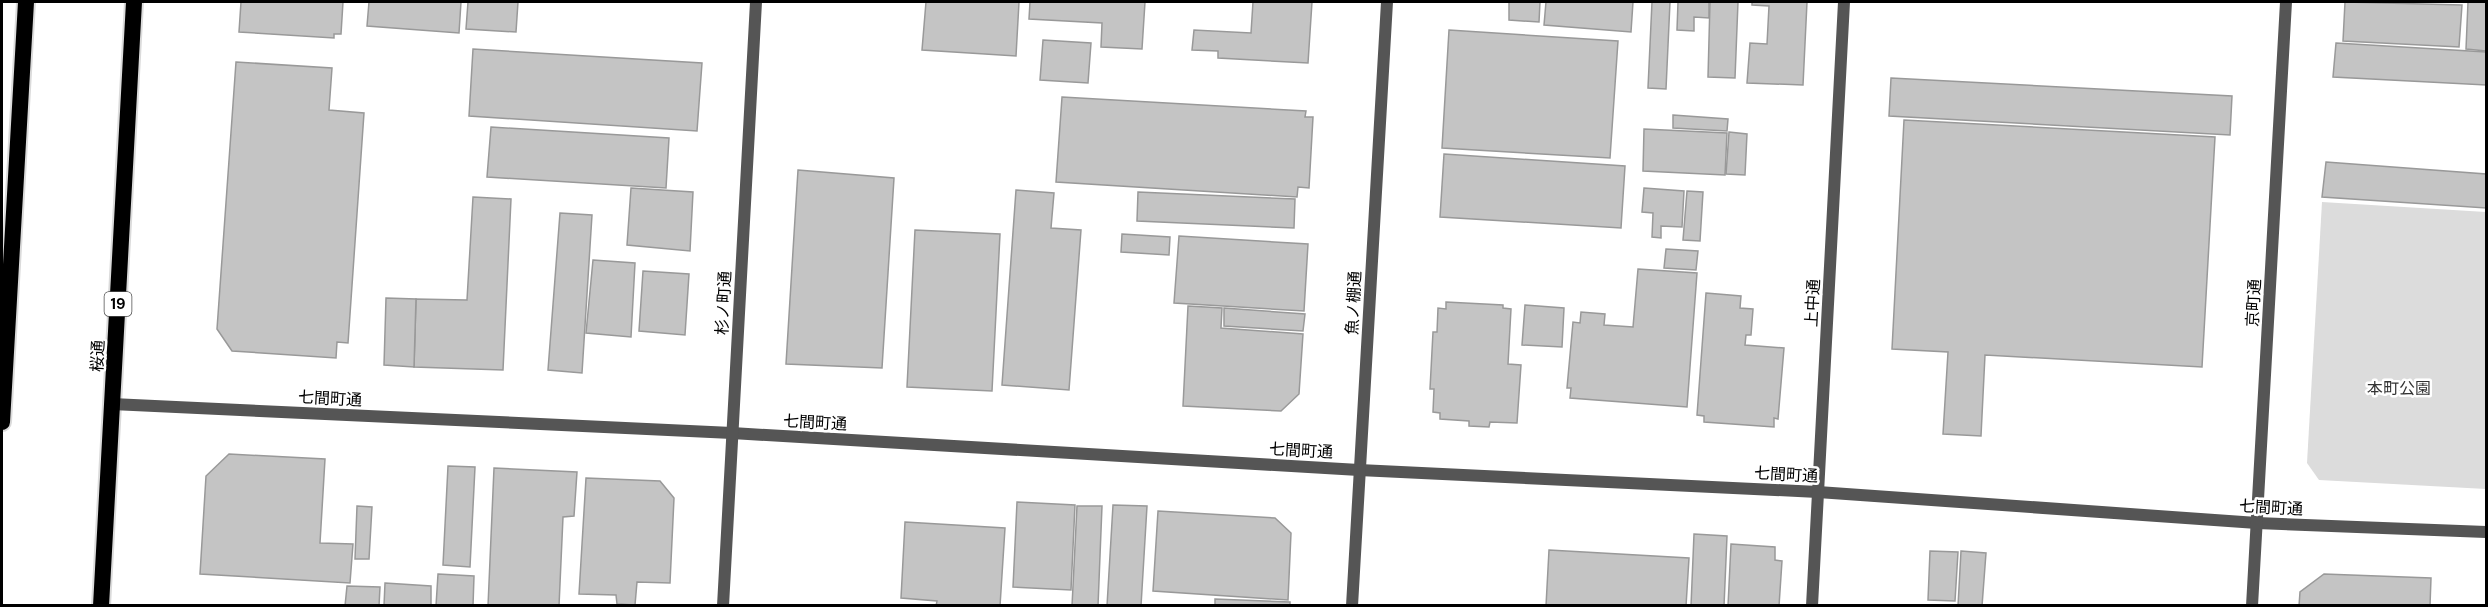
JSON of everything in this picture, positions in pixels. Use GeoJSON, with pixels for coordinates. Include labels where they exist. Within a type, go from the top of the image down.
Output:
{"type":"FeatureCollection","features":[{"type":"Feature","properties":{"kind":"highway"},"geometry":{"type":"LineString","coordinates":[[2,422],[26,2]]}},
{"type":"Feature","properties":{"kind":"highway","name":"桜通"},"geometry":{"type":"LineString","coordinates":[[101,606],[134,2]]}},
{"type":"Feature","properties":{"kind":"street","name":"杉ノ町通"},"geometry":{"type":"LineString","coordinates":[[723,606],[756,2]]}},
{"type":"Feature","properties":{"kind":"street","name":"魚ノ棚通"},"geometry":{"type":"LineString","coordinates":[[1352,606],[1387,2]]}},
{"type":"Feature","properties":{"kind":"street","name":"上中通"},"geometry":{"type":"LineString","coordinates":[[1812,606],[1844,2]]}},
{"type":"Feature","properties":{"kind":"street","name":"京町通"},"geometry":{"type":"LineString","coordinates":[[2252,606],[2286,2]]}},
{"type":"Feature","properties":{"kind":"street","name":"七間町通"},"geometry":{"type":"LineString","coordinates":[[112,404],[732,433],[1359,470],[1818,492],[2257,523],[2487,532]]}},
{"type":"Feature","properties":{"kind":"green space","name":"本町公園"},"geometry":{"type":"Polygon","coordinates":[[[2322,202],[2486,212],[2486,489],[2319,480],[2307,463],[2322,202]]]}},
{"type":"Feature","properties":{"kind":"building"},"geometry":{"type":"Polygon","coordinates":[[[241,2],[343,2],[341,34],[334,34],[334,38],[239,32],[241,2]]]}},
{"type":"Feature","properties":{"kind":"building"},"geometry":{"type":"Polygon","coordinates":[[[369,2],[461,2],[459,33],[367,26],[369,2]]]}},
{"type":"Feature","properties":{"kind":"building"},"geometry":{"type":"Polygon","coordinates":[[[468,2],[518,2],[516,32],[466,29],[468,2]]]}},
{"type":"Feature","properties":{"kind":"building"},"geometry":{"type":"Polygon","coordinates":[[[926,2],[1019,2],[1016,56],[922,50],[926,2]]]}},
{"type":"Feature","properties":{"kind":"building"},"geometry":{"type":"Polygon","coordinates":[[[1030,2],[1145,2],[1142,49],[1101,47],[1102,23],[1029,19],[1030,2]]]}},
{"type":"Feature","properties":{"kind":"building"},"geometry":{"type":"Polygon","coordinates":[[[1253,2],[1312,2],[1308,63],[1218,58],[1218,51],[1192,50],[1194,30],[1251,33],[1253,2]]]}},
{"type":"Feature","properties":{"kind":"building"},"geometry":{"type":"Polygon","coordinates":[[[1509,2],[1540,2],[1539,22],[1509,20],[1509,2]]]}},
{"type":"Feature","properties":{"kind":"building"},"geometry":{"type":"Polygon","coordinates":[[[1546,2],[1633,2],[1631,32],[1544,25],[1546,2]]]}},
{"type":"Feature","properties":{"kind":"building"},"geometry":{"type":"Polygon","coordinates":[[[1652,2],[1670,2],[1666,89],[1648,88],[1652,2]]]}},
{"type":"Feature","properties":{"kind":"building"},"geometry":{"type":"Polygon","coordinates":[[[1678,2],[1709,2],[1709,18],[1694,17],[1694,31],[1677,30],[1678,2]]]}},
{"type":"Feature","properties":{"kind":"building"},"geometry":{"type":"Polygon","coordinates":[[[1710,2],[1738,2],[1735,78],[1708,77],[1710,2]]]}},
{"type":"Feature","properties":{"kind":"building"},"geometry":{"type":"Polygon","coordinates":[[[1752,2],[1807,2],[1803,85],[1747,83],[1750,43],[1767,44],[1769,6],[1752,5],[1752,2]]]}},
{"type":"Feature","properties":{"kind":"building"},"geometry":{"type":"Polygon","coordinates":[[[2345,2],[2462,5],[2459,47],[2343,41],[2345,2]]]}},
{"type":"Feature","properties":{"kind":"building"},"geometry":{"type":"Polygon","coordinates":[[[2468,2],[2486,2],[2486,51],[2466,49],[2468,2]]]}},
{"type":"Feature","properties":{"kind":"building"},"geometry":{"type":"Polygon","coordinates":[[[1449,30],[1618,41],[1610,158],[1442,148],[1449,30]]]}},
{"type":"Feature","properties":{"kind":"building"},"geometry":{"type":"Polygon","coordinates":[[[1043,40],[1091,43],[1088,83],[1040,80],[1043,40]]]}},
{"type":"Feature","properties":{"kind":"building"},"geometry":{"type":"Polygon","coordinates":[[[2336,43],[2486,52],[2486,85],[2333,77],[2336,43]]]}},
{"type":"Feature","properties":{"kind":"building"},"geometry":{"type":"Polygon","coordinates":[[[473,49],[702,63],[697,131],[469,116],[473,49]]]}},
{"type":"Feature","properties":{"kind":"building"},"geometry":{"type":"Polygon","coordinates":[[[236,62],[332,68],[329,110],[364,113],[348,343],[337,342],[336,358],[232,351],[217,329],[236,62]]]}},
{"type":"Feature","properties":{"kind":"building"},"geometry":{"type":"Polygon","coordinates":[[[1891,78],[2232,96],[2230,135],[1889,116],[1891,78]]]}},
{"type":"Feature","properties":{"kind":"building"},"geometry":{"type":"Polygon","coordinates":[[[1062,97],[1306,111],[1305,117],[1313,117],[1309,188],[1298,187],[1297,197],[1056,182],[1062,97]]]}},
{"type":"Feature","properties":{"kind":"building"},"geometry":{"type":"Polygon","coordinates":[[[1673,115],[1728,119],[1727,131],[1673,128],[1673,115]]]}},
{"type":"Feature","properties":{"kind":"building"},"geometry":{"type":"Polygon","coordinates":[[[1904,120],[2215,137],[2202,367],[1985,355],[1981,436],[1943,434],[1948,352],[1892,349],[1904,120]]]}},
{"type":"Feature","properties":{"kind":"building"},"geometry":{"type":"Polygon","coordinates":[[[491,127],[669,138],[666,188],[487,177],[491,127]]]}},
{"type":"Feature","properties":{"kind":"building"},"geometry":{"type":"Polygon","coordinates":[[[1644,129],[1727,133],[1725,175],[1643,171],[1644,129]]]}},
{"type":"Feature","properties":{"kind":"building"},"geometry":{"type":"Polygon","coordinates":[[[1729,132],[1747,134],[1745,175],[1726,174],[1729,132]]]}},
{"type":"Feature","properties":{"kind":"building"},"geometry":{"type":"Polygon","coordinates":[[[1444,154],[1625,166],[1621,228],[1440,217],[1444,154]]]}},
{"type":"Feature","properties":{"kind":"building"},"geometry":{"type":"Polygon","coordinates":[[[2326,162],[2486,174],[2486,208],[2322,197],[2326,162]]]}},
{"type":"Feature","properties":{"kind":"building"},"geometry":{"type":"Polygon","coordinates":[[[798,170],[894,178],[882,368],[786,364],[798,170]]]}},
{"type":"Feature","properties":{"kind":"building"},"geometry":{"type":"Polygon","coordinates":[[[631,188],[693,192],[690,251],[627,245],[631,188]]]}},
{"type":"Feature","properties":{"kind":"building"},"geometry":{"type":"Polygon","coordinates":[[[1644,188],[1684,191],[1682,227],[1661,226],[1661,238],[1652,237],[1653,213],[1642,212],[1644,188]]]}},
{"type":"Feature","properties":{"kind":"building"},"geometry":{"type":"Polygon","coordinates":[[[1016,190],[1054,193],[1051,228],[1081,230],[1069,390],[1002,385],[1016,190]]]}},
{"type":"Feature","properties":{"kind":"building"},"geometry":{"type":"Polygon","coordinates":[[[1687,191],[1703,192],[1700,241],[1683,240],[1687,191]]]}},
{"type":"Feature","properties":{"kind":"building"},"geometry":{"type":"Polygon","coordinates":[[[1138,192],[1295,199],[1294,228],[1137,221],[1138,192]]]}},
{"type":"Feature","properties":{"kind":"building"},"geometry":{"type":"Polygon","coordinates":[[[473,197],[511,199],[503,370],[414,367],[416,299],[467,300],[473,197]]]}},
{"type":"Feature","properties":{"kind":"building"},"geometry":{"type":"Polygon","coordinates":[[[560,213],[592,215],[582,373],[548,370],[560,213]]]}},
{"type":"Feature","properties":{"kind":"building"},"geometry":{"type":"Polygon","coordinates":[[[915,230],[1000,234],[992,391],[907,387],[915,230]]]}},
{"type":"Feature","properties":{"kind":"building"},"geometry":{"type":"Polygon","coordinates":[[[1122,234],[1170,237],[1169,255],[1121,252],[1122,234]]]}},
{"type":"Feature","properties":{"kind":"building"},"geometry":{"type":"Polygon","coordinates":[[[1179,236],[1308,244],[1304,311],[1174,303],[1179,236]]]}},
{"type":"Feature","properties":{"kind":"building"},"geometry":{"type":"Polygon","coordinates":[[[1666,249],[1698,251],[1696,270],[1664,268],[1666,249]]]}},
{"type":"Feature","properties":{"kind":"building"},"geometry":{"type":"Polygon","coordinates":[[[593,260],[635,263],[631,337],[586,333],[593,260]]]}},
{"type":"Feature","properties":{"kind":"building"},"geometry":{"type":"Polygon","coordinates":[[[1638,269],[1697,273],[1687,407],[1570,398],[1571,388],[1567,388],[1573,322],[1580,323],[1581,312],[1605,314],[1604,325],[1633,327],[1638,269]]]}},
{"type":"Feature","properties":{"kind":"building"},"geometry":{"type":"Polygon","coordinates":[[[643,271],[689,274],[685,335],[639,331],[643,271]]]}},
{"type":"Feature","properties":{"kind":"building"},"geometry":{"type":"Polygon","coordinates":[[[1706,293],[1741,296],[1740,308],[1753,309],[1751,335],[1746,335],[1745,345],[1784,348],[1778,419],[1774,418],[1774,427],[1704,422],[1704,416],[1697,415],[1706,293]]]}},
{"type":"Feature","properties":{"kind":"building"},"geometry":{"type":"Polygon","coordinates":[[[386,298],[416,299],[414,367],[384,365],[386,298]]]}},
{"type":"Feature","properties":{"kind":"building"},"geometry":{"type":"Polygon","coordinates":[[[1446,302],[1503,305],[1503,308],[1511,309],[1508,364],[1521,365],[1517,423],[1490,422],[1489,427],[1469,426],[1469,421],[1440,419],[1440,413],[1433,412],[1434,389],[1430,389],[1433,332],[1437,332],[1438,308],[1446,309],[1446,302]]]}},
{"type":"Feature","properties":{"kind":"building"},"geometry":{"type":"Polygon","coordinates":[[[1525,305],[1564,308],[1562,347],[1522,345],[1525,305]]]}},
{"type":"Feature","properties":{"kind":"building"},"geometry":{"type":"Polygon","coordinates":[[[1188,306],[1222,308],[1221,328],[1303,334],[1299,394],[1281,411],[1183,406],[1188,306]]]}},
{"type":"Feature","properties":{"kind":"building"},"geometry":{"type":"Polygon","coordinates":[[[1224,308],[1305,314],[1303,331],[1224,326],[1224,308]]]}},
{"type":"Feature","properties":{"kind":"building"},"geometry":{"type":"Polygon","coordinates":[[[229,454],[325,459],[320,543],[353,544],[350,583],[200,574],[206,476],[229,454]]]}},
{"type":"Feature","properties":{"kind":"building"},"geometry":{"type":"Polygon","coordinates":[[[448,466],[475,467],[470,567],[443,565],[448,466]]]}},
{"type":"Feature","properties":{"kind":"building"},"geometry":{"type":"Polygon","coordinates":[[[494,468],[577,472],[574,516],[563,517],[559,606],[488,606],[494,468]]]}},
{"type":"Feature","properties":{"kind":"building"},"geometry":{"type":"Polygon","coordinates":[[[586,478],[660,481],[674,498],[670,583],[637,582],[635,605],[617,604],[616,595],[579,594],[586,478]]]}},
{"type":"Feature","properties":{"kind":"building"},"geometry":{"type":"Polygon","coordinates":[[[1017,502],[1075,505],[1071,590],[1013,587],[1017,502]]]}},
{"type":"Feature","properties":{"kind":"building"},"geometry":{"type":"Polygon","coordinates":[[[1113,505],[1147,506],[1141,606],[1107,606],[1113,505]]]}},
{"type":"Feature","properties":{"kind":"building"},"geometry":{"type":"Polygon","coordinates":[[[357,506],[372,507],[369,559],[355,559],[357,506]]]}},
{"type":"Feature","properties":{"kind":"building"},"geometry":{"type":"Polygon","coordinates":[[[1077,506],[1102,506],[1098,606],[1072,606],[1077,506]]]}},
{"type":"Feature","properties":{"kind":"building"},"geometry":{"type":"Polygon","coordinates":[[[1158,511],[1275,518],[1291,533],[1288,600],[1153,591],[1158,511]]]}},
{"type":"Feature","properties":{"kind":"building"},"geometry":{"type":"Polygon","coordinates":[[[905,522],[1005,528],[1000,606],[936,606],[937,601],[901,598],[905,522]]]}},
{"type":"Feature","properties":{"kind":"building"},"geometry":{"type":"Polygon","coordinates":[[[1694,534],[1727,536],[1724,606],[1691,606],[1694,534]]]}},
{"type":"Feature","properties":{"kind":"building"},"geometry":{"type":"Polygon","coordinates":[[[1731,544],[1775,547],[1775,560],[1782,561],[1779,606],[1728,606],[1731,544]]]}},
{"type":"Feature","properties":{"kind":"building"},"geometry":{"type":"Polygon","coordinates":[[[1549,550],[1689,558],[1686,606],[1546,606],[1549,550]]]}},
{"type":"Feature","properties":{"kind":"building"},"geometry":{"type":"Polygon","coordinates":[[[1930,551],[1958,552],[1955,601],[1928,600],[1930,551]]]}},
{"type":"Feature","properties":{"kind":"building"},"geometry":{"type":"Polygon","coordinates":[[[1961,551],[1986,553],[1982,606],[1958,606],[1961,551]]]}},
{"type":"Feature","properties":{"kind":"building"},"geometry":{"type":"Polygon","coordinates":[[[438,574],[474,576],[473,606],[436,606],[438,574]]]}},
{"type":"Feature","properties":{"kind":"building"},"geometry":{"type":"Polygon","coordinates":[[[2324,574],[2431,578],[2430,606],[2299,606],[2300,592],[2324,574]]]}},
{"type":"Feature","properties":{"kind":"building"},"geometry":{"type":"Polygon","coordinates":[[[385,583],[431,586],[431,606],[384,606],[385,583]]]}},
{"type":"Feature","properties":{"kind":"building"},"geometry":{"type":"Polygon","coordinates":[[[347,586],[380,587],[379,606],[345,606],[347,586]]]}},
{"type":"Feature","properties":{"kind":"building"},"geometry":{"type":"Polygon","coordinates":[[[1215,599],[1290,602],[1290,606],[1215,606],[1215,599]]]}}]}
